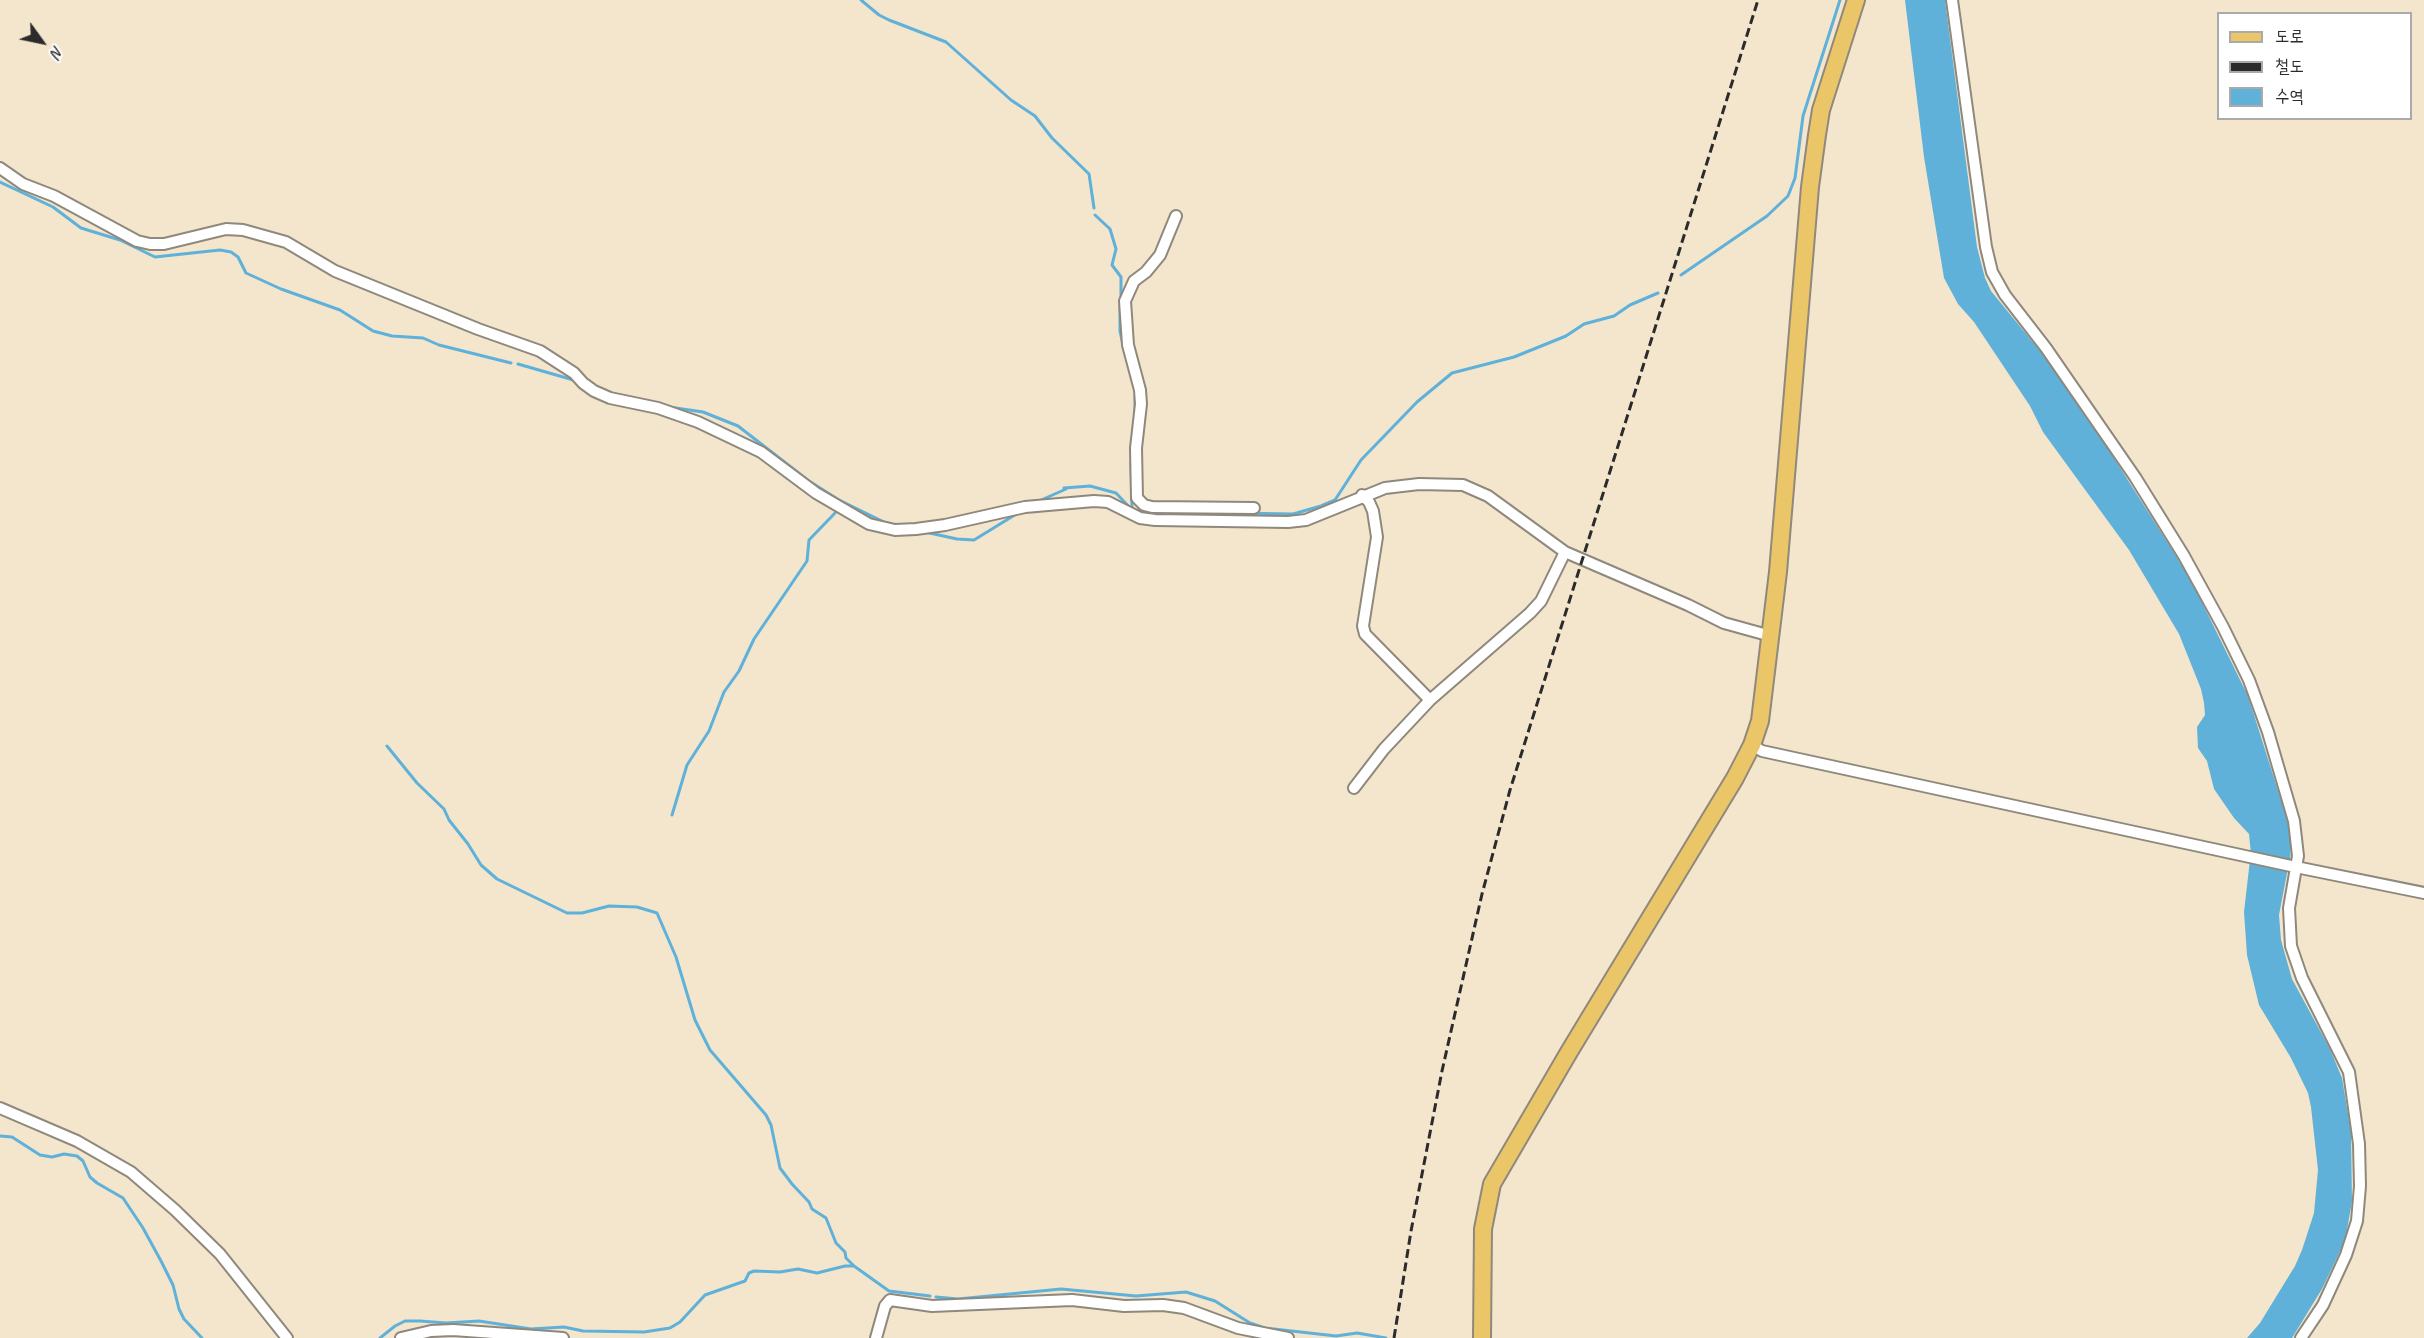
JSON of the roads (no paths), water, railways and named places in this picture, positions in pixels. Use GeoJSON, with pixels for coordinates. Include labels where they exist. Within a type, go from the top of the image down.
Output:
{"type":"FeatureCollection","features":[{"type":"Feature","properties":{"kind":"main road"},"geometry":{"type":"LineString","coordinates":[[1482,1338],[1483,1229],[1492,1185],[1563,1062],[1735,778],[1752,745],[1760,721],[1771,636],[1810,187],[1821,110],[1856,0]]}},
{"type":"Feature","properties":{"kind":"street"},"geometry":{"type":"LineString","coordinates":[[1952,0],[1986,247],[1992,272],[1998,284],[2135,477],[2184,556],[2237,653],[2268,732],[2288,801],[2297,838],[2288,925],[2291,946],[2302,978],[2349,1072],[2359,1144],[2360,1186],[2357,1221],[2346,1255],[2323,1305],[2301,1338]]}},
{"type":"Feature","properties":{"kind":"street"},"geometry":{"type":"LineString","coordinates":[[0,168],[24,184],[54,196],[137,240],[150,244],[164,244],[226,229],[243,230],[286,242],[335,271],[478,329],[540,351],[574,373],[594,391],[610,398],[658,408],[698,422],[761,452],[816,493],[869,524],[895,530],[916,529],[945,525],[1024,507],[1094,501],[1108,502],[1140,518],[1288,522],[1306,520],[1362,495],[1384,488],[1419,483],[1463,485],[1488,496],[1565,552],[1724,623],[1771,636]]}},
{"type":"Feature","properties":{"kind":"street"},"geometry":{"type":"LineString","coordinates":[[1176,216],[1160,255],[1146,272],[1134,281],[1125,301],[1128,345],[1140,390],[1141,404],[1136,448],[1137,498],[1144,505],[1152,507],[1254,508]]}},
{"type":"Feature","properties":{"kind":"street"},"geometry":{"type":"LineString","coordinates":[[1362,495],[1370,502],[1377,537],[1363,626],[1365,634],[1430,700]]}},
{"type":"Feature","properties":{"kind":"street"},"geometry":{"type":"LineString","coordinates":[[1140,518],[1144,505]]}},
{"type":"Feature","properties":{"kind":"street"},"geometry":{"type":"LineString","coordinates":[[1354,788],[1384,749],[1430,700],[1541,601],[1565,552]]}},
{"type":"Feature","properties":{"kind":"street"},"geometry":{"type":"LineString","coordinates":[[1752,745],[1770,752],[2424,893]]}},
{"type":"Feature","properties":{"kind":"street"},"geometry":{"type":"LineString","coordinates":[[0,1108],[76,1141],[130,1173],[175,1210],[220,1254],[287,1338]]}},
{"type":"Feature","properties":{"kind":"street"},"geometry":{"type":"LineString","coordinates":[[876,1338],[885,1306],[890,1300],[932,1306],[1072,1300],[1124,1306],[1163,1305],[1184,1308],[1238,1329],[1288,1338]]}},
{"type":"Feature","properties":{"kind":"street"},"geometry":{"type":"LineString","coordinates":[[401,1338],[431,1331],[453,1330],[563,1338]]}},
{"type":"Feature","properties":{"kind":"water"},"geometry":{"type":"Polygon","coordinates":[[[1905,0],[1945,0],[1977,247],[1985,278],[1991,291],[2045,357],[2098,433],[2190,578],[2248,696],[2288,822],[2291,841],[2290,862],[2251,854],[2249,834],[2234,818],[2214,789],[2207,761],[2198,748],[2197,727],[2205,715],[2204,703],[2201,689],[2179,634],[2129,550],[2043,432],[2030,406],[1974,322],[1958,304],[1944,278],[1924,157],[1905,0]]]}},
{"type":"Feature","properties":{"kind":"water"},"geometry":{"type":"Polygon","coordinates":[[[2250,860],[2288,868],[2279,915],[2281,940],[2292,979],[2330,1049],[2342,1078],[2351,1132],[2352,1201],[2343,1245],[2322,1289],[2292,1338],[2247,1338],[2260,1323],[2295,1266],[2302,1250],[2314,1213],[2318,1170],[2308,1093],[2291,1058],[2259,1005],[2247,955],[2244,912],[2250,860]]]}},
{"type":"Feature","properties":{"kind":"waterway"},"geometry":{"type":"LineString","coordinates":[[861,0],[889,20],[946,42],[1011,100],[1035,116],[1052,138],[1089,174],[1094,208]]}},
{"type":"Feature","properties":{"kind":"waterway"},"geometry":{"type":"LineString","coordinates":[[1681,275],[1767,216],[1788,196],[1795,178],[1803,116],[1840,0]]}},
{"type":"Feature","properties":{"kind":"waterway"},"geometry":{"type":"LineString","coordinates":[[0,182],[53,207],[81,228],[120,240],[155,257],[220,250],[231,252],[238,257],[246,273],[281,289],[340,310],[373,331],[392,336],[423,338],[439,345],[511,363]]}},
{"type":"Feature","properties":{"kind":"waterway"},"geometry":{"type":"LineString","coordinates":[[1095,215],[1110,229],[1116,249],[1112,265],[1121,277],[1121,300]]}},
{"type":"Feature","properties":{"kind":"waterway"},"geometry":{"type":"LineString","coordinates":[[1232,513],[1293,514],[1335,500],[1361,460],[1417,402],[1452,373],[1514,357],[1566,336],[1584,324],[1614,316],[1630,305],[1658,293]]}},
{"type":"Feature","properties":{"kind":"waterway"},"geometry":{"type":"LineString","coordinates":[[1120,306],[1120,331],[1124,350]]}},
{"type":"Feature","properties":{"kind":"waterway"},"geometry":{"type":"LineString","coordinates":[[518,364],[577,381]]}},
{"type":"Feature","properties":{"kind":"waterway"},"geometry":{"type":"LineString","coordinates":[[1135,397],[1135,414]]}},
{"type":"Feature","properties":{"kind":"waterway"},"geometry":{"type":"LineString","coordinates":[[669,407],[703,412],[738,426],[809,481],[839,500],[884,522]]}},
{"type":"Feature","properties":{"kind":"waterway"},"geometry":{"type":"LineString","coordinates":[[1131,463],[1132,507]]}},
{"type":"Feature","properties":{"kind":"waterway"},"geometry":{"type":"LineString","coordinates":[[1039,501],[1066,489],[1064,488],[1090,486],[1116,493],[1132,510]]}},
{"type":"Feature","properties":{"kind":"waterway"},"geometry":{"type":"LineString","coordinates":[[1166,515],[1180,512]]}},
{"type":"Feature","properties":{"kind":"waterway"},"geometry":{"type":"LineString","coordinates":[[672,815],[687,765],[709,731],[724,692],[739,671],[754,639],[807,561],[809,540],[835,513]]}},
{"type":"Feature","properties":{"kind":"waterway"},"geometry":{"type":"LineString","coordinates":[[925,532],[974,540],[1018,513]]}},
{"type":"Feature","properties":{"kind":"waterway"},"geometry":{"type":"LineString","coordinates":[[387,746],[417,783],[444,809],[449,820],[481,865],[497,879],[567,913],[582,913],[609,906],[637,907],[657,913],[676,957],[695,1020],[710,1050],[766,1115],[771,1125],[780,1168],[809,1202],[812,1209],[826,1218],[836,1243],[854,1266]]}},
{"type":"Feature","properties":{"kind":"waterway"},"geometry":{"type":"LineString","coordinates":[[0,1136],[12,1137],[40,1155],[77,1156],[83,1161],[90,1177],[123,1198],[161,1261],[173,1285],[184,1319],[202,1338]]}},
{"type":"Feature","properties":{"kind":"waterway"},"geometry":{"type":"LineString","coordinates":[[380,1338],[405,1321],[446,1323],[479,1321],[531,1329],[564,1327],[583,1331],[644,1332],[670,1328],[680,1322],[705,1295],[745,1281],[749,1273],[754,1271],[780,1272],[798,1269],[817,1273],[854,1266],[889,1291],[930,1296]]}},
{"type":"Feature","properties":{"kind":"waterway"},"geometry":{"type":"LineString","coordinates":[[936,1297],[958,1299],[1061,1289],[1136,1296],[1186,1292],[1215,1301],[1250,1323],[1265,1328],[1336,1336],[1357,1333],[1386,1338]]}},
{"type":"Feature","properties":{"kind":"railway"},"geometry":{"type":"LineString","coordinates":[[1394,1338],[1411,1231],[1442,1071],[1482,894],[1510,790],[1758,0]]}}]}
